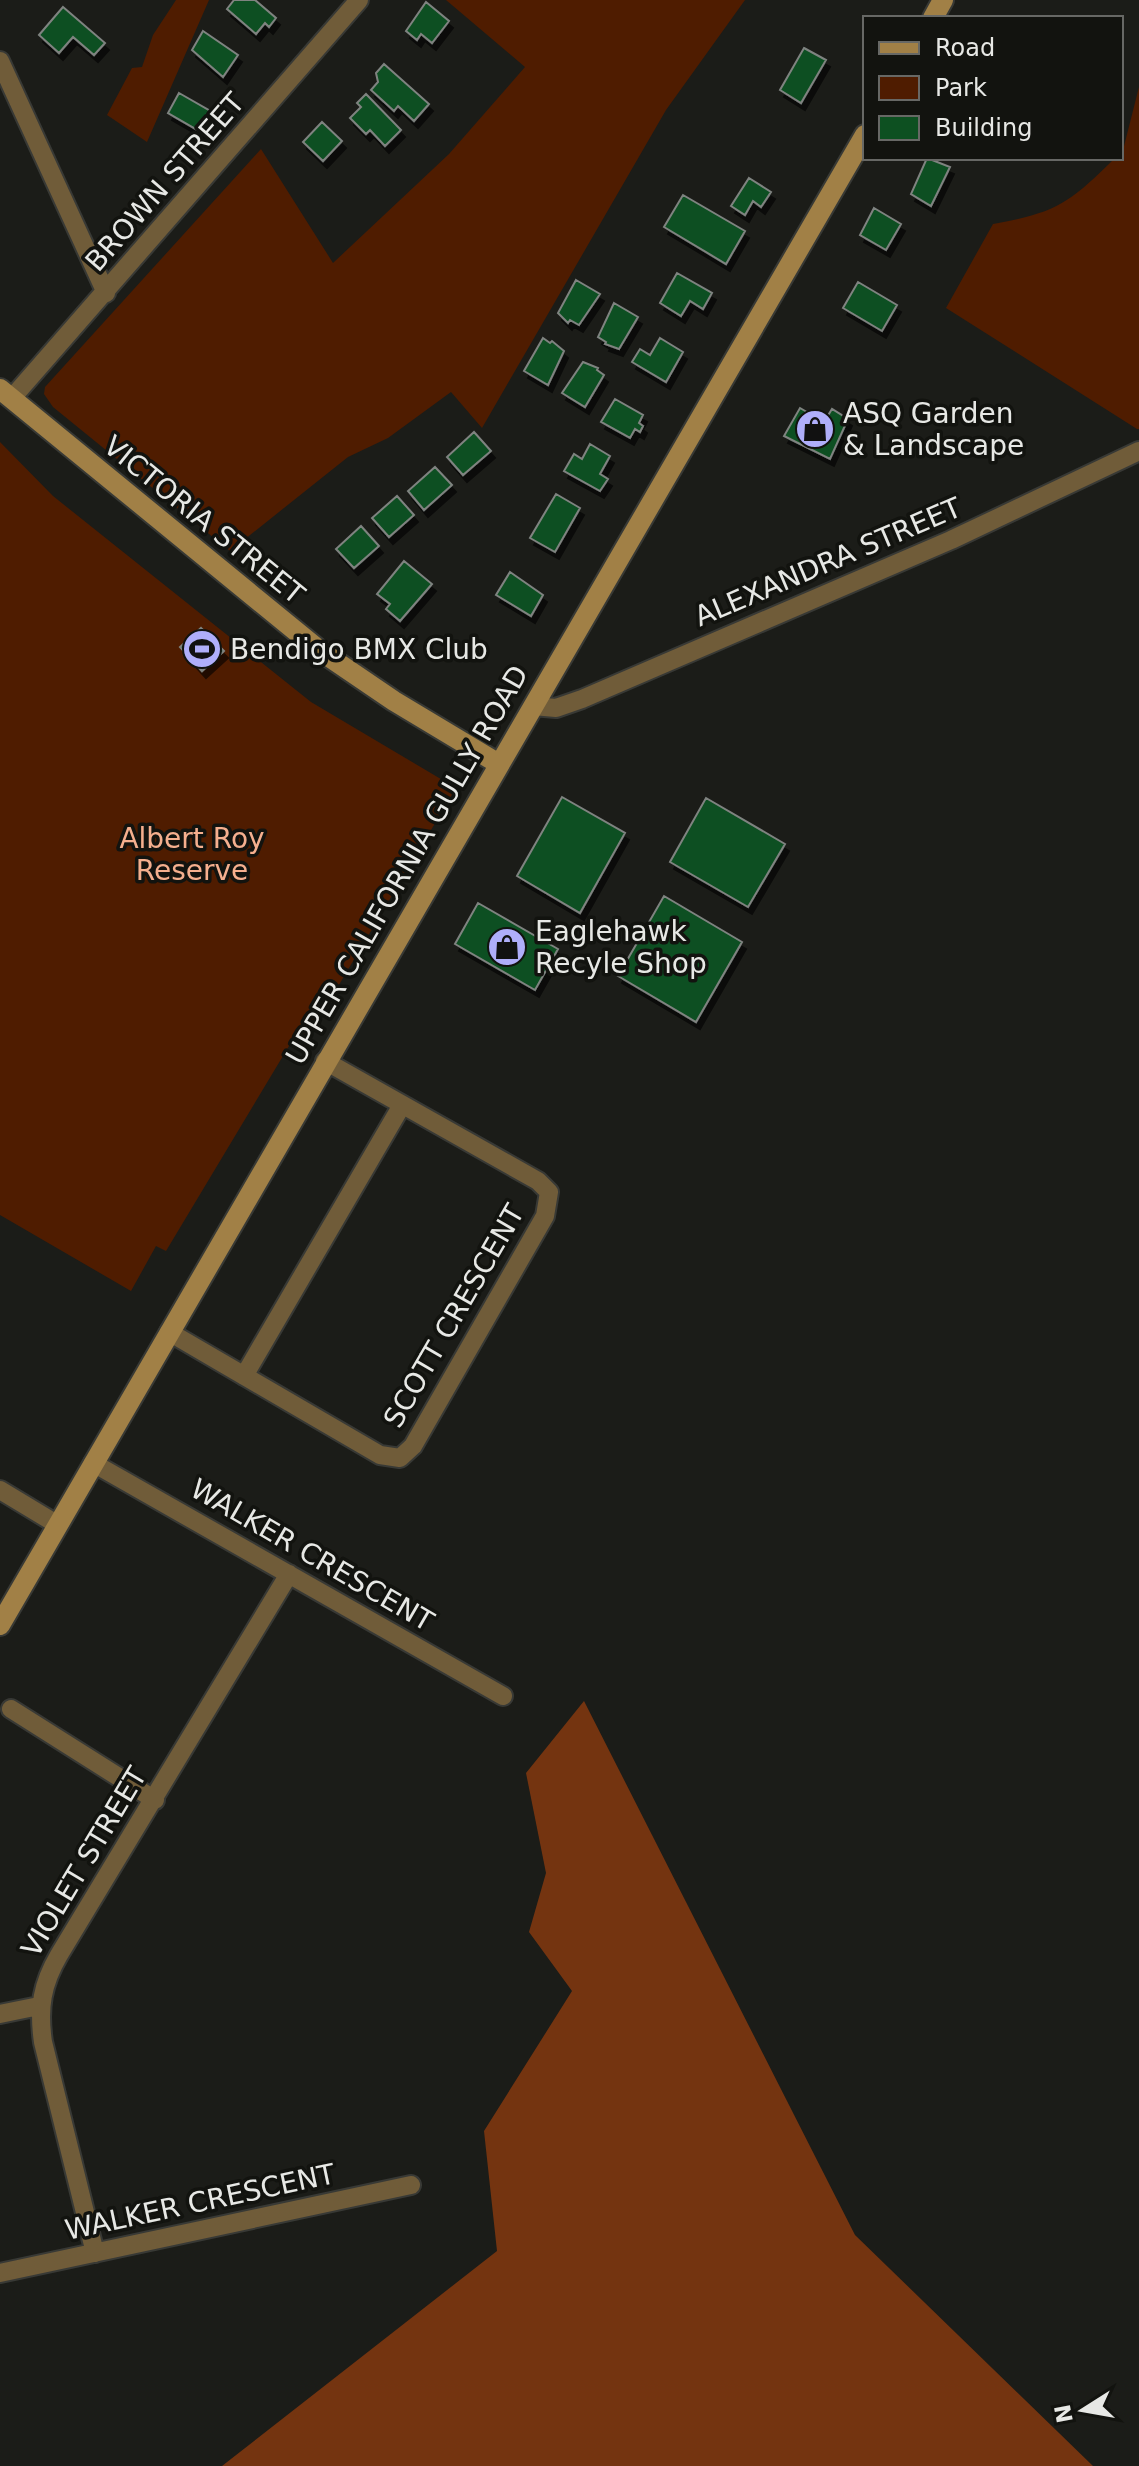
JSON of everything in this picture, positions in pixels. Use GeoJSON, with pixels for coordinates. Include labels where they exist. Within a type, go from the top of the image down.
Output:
{"type":"FeatureCollection","features":[{"type":"Feature","properties":{"kind":"street","name":"BROWN STREET"},"geometry":{"type":"LineString","coordinates":[[6,394],[106,293],[359,0]]}},
{"type":"Feature","properties":{"kind":"street"},"geometry":{"type":"LineString","coordinates":[[0,61],[106,293]]}},
{"type":"Feature","properties":{"kind":"street","name":"UPPER CALIFORNIA GULLY ROAD"},"geometry":{"type":"LineString","coordinates":[[0,1625],[863,138]]}},
{"type":"Feature","properties":{"kind":"street","name":"VICTORIA STREET"},"geometry":{"type":"LineString","coordinates":[[6,394],[319,650],[499,764]]}},
{"type":"Feature","properties":{"kind":"street","name":"ALEXANDRA STREET"},"geometry":{"type":"LineString","coordinates":[[533,706],[556,708],[582,699],[951,540],[1139,451]]}},
{"type":"Feature","properties":{"kind":"street","name":"SCOTT CRESCENT"},"geometry":{"type":"LineString","coordinates":[[169,1332],[380,1455],[400,1458],[413,1446],[545,1216],[549,1192],[538,1181],[325,1061]]}},
{"type":"Feature","properties":{"kind":"street"},"geometry":{"type":"LineString","coordinates":[[244,1376],[402,1105]]}},
{"type":"Feature","properties":{"kind":"street","name":"WALKER CRESCENT"},"geometry":{"type":"LineString","coordinates":[[93,1463],[503,1696]]}},
{"type":"Feature","properties":{"kind":"street"},"geometry":{"type":"LineString","coordinates":[[0,1490],[58,1525]]}},
{"type":"Feature","properties":{"kind":"street","name":"VIOLET STREET"},"geometry":{"type":"LineString","coordinates":[[95,2253],[43,2042],[39,2006],[49,1973],[289,1574]]}},
{"type":"Feature","properties":{"kind":"street"},"geometry":{"type":"LineString","coordinates":[[11,1709],[155,1800]]}},
{"type":"Feature","properties":{"kind":"street"},"geometry":{"type":"LineString","coordinates":[[0,2014],[39,2006]]}},
{"type":"Feature","properties":{"kind":"street","name":"WALKER CRESCENT"},"geometry":{"type":"LineString","coordinates":[[0,2273],[411,2185]]}},
{"type":"Feature","properties":{"kind":"green space"},"geometry":{"type":"Polygon","coordinates":[[[176,0],[209,0],[147,142],[107,115],[132,68],[142,67],[153,35],[176,0]]]}},
{"type":"Feature","properties":{"kind":"green space"},"geometry":{"type":"Polygon","coordinates":[[[446,0],[745,0],[666,110],[482,428],[451,392],[388,438],[348,457],[230,551],[53,407],[44,394],[45,387],[261,149],[333,263],[449,154],[525,67],[446,0]]]}},
{"type":"Feature","properties":{"kind":"green space"},"geometry":{"type":"Polygon","coordinates":[[[1139,87],[1139,429],[946,308],[993,224],[1033,215],[1061,204],[1113,160],[1123,160],[1139,87]]]}},
{"type":"Feature","properties":{"kind":"green space","name":"Albert Roy Reserve"},"geometry":{"type":"Polygon","coordinates":[[[0,442],[53,496],[311,702],[456,788],[302,1047],[292,1041],[166,1251],[156,1246],[131,1291],[0,1215],[0,442]]]}},
{"type":"Feature","properties":{"kind":"shaded area"},"geometry":{"type":"Polygon","coordinates":[[[584,1701],[855,2235],[1093,2466],[222,2466],[497,2251],[484,2131],[572,1991],[529,1932],[546,1873],[526,1773],[584,1701]]]}},
{"type":"Feature","properties":{"kind":"building"},"geometry":{"type":"Polygon","coordinates":[[[234,0],[255,0],[276,18],[269,27],[265,23],[256,34],[227,9],[234,0]]]}},
{"type":"Feature","properties":{"kind":"building"},"geometry":{"type":"Polygon","coordinates":[[[426,2],[449,21],[432,43],[421,34],[417,40],[406,31],[426,2]]]}},
{"type":"Feature","properties":{"kind":"building"},"geometry":{"type":"Polygon","coordinates":[[[63,7],[105,43],[94,55],[73,37],[59,53],[39,35],[63,7]]]}},
{"type":"Feature","properties":{"kind":"building"},"geometry":{"type":"Polygon","coordinates":[[[203,31],[238,55],[223,77],[192,50],[203,31]]]}},
{"type":"Feature","properties":{"kind":"building"},"geometry":{"type":"Polygon","coordinates":[[[804,48],[826,60],[801,103],[780,90],[804,48]]]}},
{"type":"Feature","properties":{"kind":"building"},"geometry":{"type":"Polygon","coordinates":[[[384,64],[429,104],[414,121],[398,106],[394,111],[371,90],[378,82],[376,73],[384,64]]]}},
{"type":"Feature","properties":{"kind":"building"},"geometry":{"type":"Polygon","coordinates":[[[179,93],[212,112],[201,132],[168,113],[179,93]]]}},
{"type":"Feature","properties":{"kind":"building"},"geometry":{"type":"Polygon","coordinates":[[[366,94],[401,130],[385,146],[370,130],[366,134],[350,118],[361,107],[357,103],[366,94]]]}},
{"type":"Feature","properties":{"kind":"building"},"geometry":{"type":"Polygon","coordinates":[[[322,122],[342,141],[323,161],[303,142],[322,122]]]}},
{"type":"Feature","properties":{"kind":"building"},"geometry":{"type":"Polygon","coordinates":[[[926,160],[950,167],[931,206],[911,194],[926,160]]]}},
{"type":"Feature","properties":{"kind":"building"},"geometry":{"type":"Polygon","coordinates":[[[749,178],[771,192],[761,207],[753,201],[745,215],[731,206],[749,178]]]}},
{"type":"Feature","properties":{"kind":"building"},"geometry":{"type":"Polygon","coordinates":[[[683,195],[745,231],[726,264],[664,227],[683,195]]]}},
{"type":"Feature","properties":{"kind":"building"},"geometry":{"type":"Polygon","coordinates":[[[874,208],[901,224],[886,250],[860,235],[874,208]]]}},
{"type":"Feature","properties":{"kind":"building"},"geometry":{"type":"Polygon","coordinates":[[[677,273],[712,293],[703,309],[690,301],[681,316],[660,303],[677,273]]]}},
{"type":"Feature","properties":{"kind":"building"},"geometry":{"type":"Polygon","coordinates":[[[576,280],[600,294],[579,325],[570,320],[568,323],[558,313],[576,280]]]}},
{"type":"Feature","properties":{"kind":"building"},"geometry":{"type":"Polygon","coordinates":[[[858,282],[897,305],[882,331],[843,308],[858,282]]]}},
{"type":"Feature","properties":{"kind":"building"},"geometry":{"type":"Polygon","coordinates":[[[614,303],[638,317],[619,349],[605,344],[598,337],[614,303]]]}},
{"type":"Feature","properties":{"kind":"building"},"geometry":{"type":"Polygon","coordinates":[[[543,338],[564,351],[548,385],[524,371],[543,338]]]}},
{"type":"Feature","properties":{"kind":"building"},"geometry":{"type":"Polygon","coordinates":[[[660,338],[683,352],[666,382],[632,362],[640,349],[650,355],[660,338]]]}},
{"type":"Feature","properties":{"kind":"building"},"geometry":{"type":"Polygon","coordinates":[[[583,362],[598,368],[604,375],[585,407],[562,393],[583,362]]]}},
{"type":"Feature","properties":{"kind":"building"},"geometry":{"type":"Polygon","coordinates":[[[615,399],[643,415],[639,423],[643,426],[640,432],[635,429],[630,438],[601,422],[615,399]]]}},
{"type":"Feature","properties":{"kind":"building","name":"ASQ Garden & Landscape"},"geometry":{"type":"Polygon","coordinates":[[[800,408],[824,422],[832,409],[848,419],[830,459],[784,436],[800,408]]]}},
{"type":"Feature","properties":{"kind":"building"},"geometry":{"type":"Polygon","coordinates":[[[474,432],[491,451],[463,475],[447,457],[474,432]]]}},
{"type":"Feature","properties":{"kind":"building"},"geometry":{"type":"Polygon","coordinates":[[[590,444],[610,456],[600,474],[608,479],[600,491],[564,471],[574,454],[582,459],[590,444]]]}},
{"type":"Feature","properties":{"kind":"building"},"geometry":{"type":"Polygon","coordinates":[[[435,467],[452,485],[424,510],[408,491],[435,467]]]}},
{"type":"Feature","properties":{"kind":"building"},"geometry":{"type":"Polygon","coordinates":[[[556,494],[580,508],[555,552],[530,538],[556,494]]]}},
{"type":"Feature","properties":{"kind":"building"},"geometry":{"type":"Polygon","coordinates":[[[397,496],[414,515],[389,537],[372,518],[397,496]]]}},
{"type":"Feature","properties":{"kind":"building"},"geometry":{"type":"Polygon","coordinates":[[[361,526],[379,546],[354,568],[336,549],[361,526]]]}},
{"type":"Feature","properties":{"kind":"building"},"geometry":{"type":"Polygon","coordinates":[[[404,561],[432,584],[400,621],[386,609],[390,604],[377,594],[404,561]]]}},
{"type":"Feature","properties":{"kind":"building"},"geometry":{"type":"Polygon","coordinates":[[[510,572],[543,595],[531,616],[496,595],[510,572]]]}},
{"type":"Feature","properties":{"kind":"building","name":"Bendigo BMX Club"},"geometry":{"type":"Polygon","coordinates":[[[201,628],[224,651],[202,671],[180,647],[201,628]]]}},
{"type":"Feature","properties":{"kind":"building"},"geometry":{"type":"Polygon","coordinates":[[[562,797],[625,833],[580,913],[517,876],[562,797]]]}},
{"type":"Feature","properties":{"kind":"building"},"geometry":{"type":"Polygon","coordinates":[[[706,798],[785,844],[748,907],[670,862],[706,798]]]}},
{"type":"Feature","properties":{"kind":"building"},"geometry":{"type":"Polygon","coordinates":[[[664,896],[742,942],[696,1022],[618,976],[664,896]]]}},
{"type":"Feature","properties":{"kind":"building"},"geometry":{"type":"Polygon","coordinates":[[[478,903],[558,949],[535,990],[455,944],[478,903]]]}},
{"type":"Feature","properties":{"kind":"place","name":"ASQ Garden & Landscape"},"geometry":{"type":"Point","coordinates":[815,429]}},
{"type":"Feature","properties":{"kind":"place","name":"Bendigo BMX Club"},"geometry":{"type":"Point","coordinates":[202,649]}},
{"type":"Feature","properties":{"kind":"place","name":"Eaglehawk Recyle Shop"},"geometry":{"type":"Point","coordinates":[507,947]}}]}
